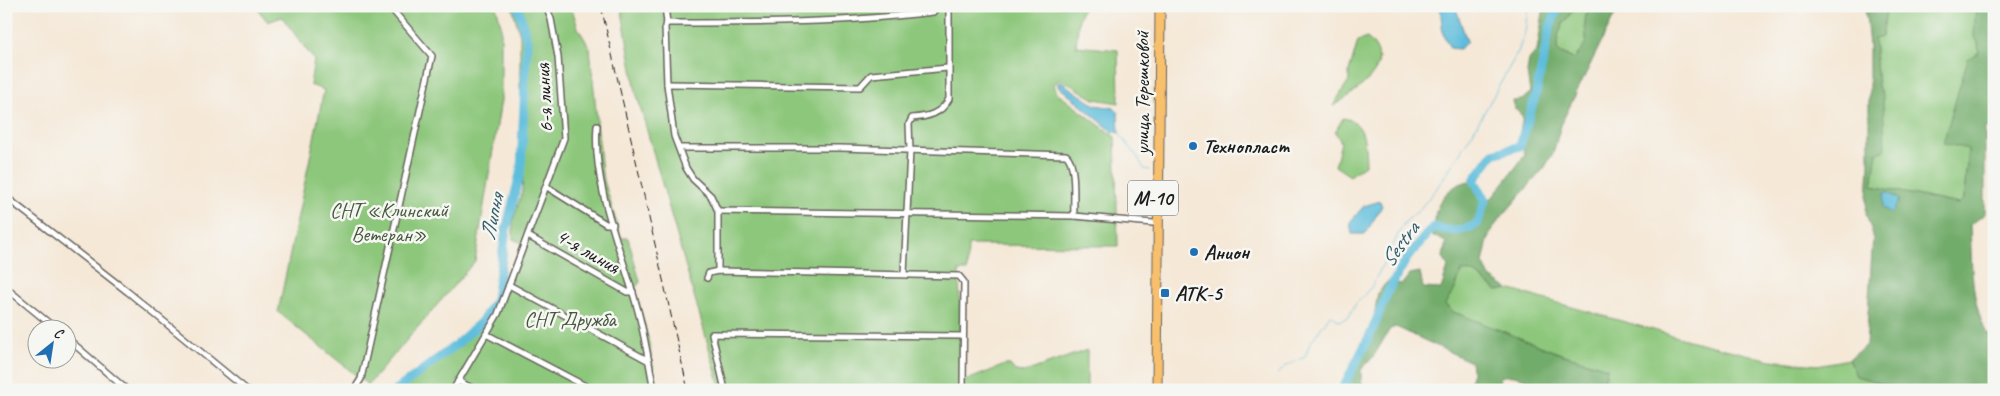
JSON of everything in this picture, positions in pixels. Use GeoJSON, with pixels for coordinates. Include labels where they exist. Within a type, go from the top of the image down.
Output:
{"type":"FeatureCollection","features":[{"type":"Feature","properties":{"kind":"highway","name":"улица Терешковой"},"geometry":{"type":"LineString","coordinates":[[1151,390],[1154,6]]}},
{"type":"Feature","properties":{"kind":"highway","name":"улица Терешковой"},"geometry":{"type":"LineString","coordinates":[[1157,390],[1160,6]]}},
{"type":"Feature","properties":{"kind":"street"},"geometry":{"type":"LineString","coordinates":[[354,390],[361,379],[432,56],[389,6]]}},
{"type":"Feature","properties":{"kind":"street","name":"6-я линия"},"geometry":{"type":"LineString","coordinates":[[453,390],[498,314],[547,186],[564,135],[558,57],[553,25],[546,6]]}},
{"type":"Feature","properties":{"kind":"street"},"geometry":{"type":"LineString","coordinates":[[665,6],[669,110],[686,168],[711,196],[718,210],[718,271]]}},
{"type":"Feature","properties":{"kind":"street"},"geometry":{"type":"LineString","coordinates":[[667,23],[762,23],[876,19],[933,12],[938,6]]}},
{"type":"Feature","properties":{"kind":"street"},"geometry":{"type":"LineString","coordinates":[[904,274],[910,121],[912,118],[931,116],[946,105],[949,99],[949,6]]}},
{"type":"Feature","properties":{"kind":"street"},"geometry":{"type":"LineString","coordinates":[[667,84],[860,87],[871,75],[948,68]]}},
{"type":"Feature","properties":{"kind":"street"},"geometry":{"type":"LineString","coordinates":[[596,126],[599,177],[633,292],[654,390]]}},
{"type":"Feature","properties":{"kind":"street"},"geometry":{"type":"LineString","coordinates":[[679,148],[1066,155],[1070,158],[1073,167],[1074,216]]}},
{"type":"Feature","properties":{"kind":"street"},"geometry":{"type":"LineString","coordinates":[[547,186],[606,224],[613,224]]}},
{"type":"Feature","properties":{"kind":"street"},"geometry":{"type":"LineString","coordinates":[[6,197],[136,298],[247,390]]}},
{"type":"Feature","properties":{"kind":"street"},"geometry":{"type":"LineString","coordinates":[[718,210],[1074,216],[1153,223]]}},
{"type":"Feature","properties":{"kind":"street","name":"4-я линия"},"geometry":{"type":"LineString","coordinates":[[528,236],[627,292],[633,292]]}},
{"type":"Feature","properties":{"kind":"street"},"geometry":{"type":"LineString","coordinates":[[707,278],[710,273],[718,271],[955,275],[962,278],[963,390]]}},
{"type":"Feature","properties":{"kind":"street"},"geometry":{"type":"LineString","coordinates":[[509,285],[649,361]]}},
{"type":"Feature","properties":{"kind":"street"},"geometry":{"type":"LineString","coordinates":[[6,288],[43,318]]}},
{"type":"Feature","properties":{"kind":"street"},"geometry":{"type":"LineString","coordinates":[[486,334],[593,390]]}},
{"type":"Feature","properties":{"kind":"street"},"geometry":{"type":"LineString","coordinates":[[725,390],[712,334],[963,336]]}},
{"type":"Feature","properties":{"kind":"street"},"geometry":{"type":"LineString","coordinates":[[78,348],[127,390]]}},
{"type":"Feature","properties":{"kind":"street"},"geometry":{"type":"LineString","coordinates":[[458,381],[476,390]]}},
{"type":"Feature","properties":{"kind":"green space","name":"СНТ «Клинский Ветеран»"},"geometry":{"type":"Polygon","coordinates":[[[255,6],[496,6],[501,25],[501,100],[475,261],[368,385],[278,312],[324,90],[310,85],[314,60],[282,17],[268,22],[255,6]]]}},
{"type":"Feature","properties":{"kind":"green space","name":"СНТ Дружба"},"geometry":{"type":"Polygon","coordinates":[[[512,6],[571,6],[578,28],[590,48],[602,174],[621,238],[628,238],[640,282],[635,288],[648,338],[657,390],[402,390],[488,323],[500,303],[522,243],[513,239],[513,221],[522,192],[526,139],[520,87],[520,35],[512,6]]]}},
{"type":"Feature","properties":{"kind":"green space"},"geometry":{"type":"Polygon","coordinates":[[[621,6],[1084,6],[1079,17],[1076,46],[1118,50],[1119,103],[1094,99],[1068,83],[1059,80],[1054,85],[1057,93],[1115,137],[1118,246],[968,245],[967,271],[959,271],[962,382],[1005,365],[1010,365],[1015,371],[1025,372],[1087,350],[1087,390],[721,390],[636,92],[621,6]]]}},
{"type":"Feature","properties":{"kind":"green space"},"geometry":{"type":"Polygon","coordinates":[[[1544,6],[1576,6],[1562,25],[1558,36],[1557,50],[1573,59],[1581,52],[1585,45],[1586,15],[1590,6],[1619,6],[1562,122],[1553,153],[1545,167],[1498,221],[1489,235],[1483,263],[1490,277],[1508,289],[1497,291],[1476,274],[1462,270],[1455,289],[1445,304],[1451,311],[1558,353],[1607,368],[1604,390],[1559,391],[1520,377],[1507,376],[1500,377],[1501,381],[1495,390],[1461,390],[1470,382],[1471,362],[1396,327],[1390,329],[1373,357],[1361,370],[1361,382],[1369,390],[1342,390],[1372,331],[1378,292],[1387,282],[1402,284],[1410,274],[1420,272],[1423,288],[1441,289],[1448,267],[1443,257],[1446,242],[1433,236],[1433,225],[1438,207],[1447,192],[1463,183],[1474,180],[1485,200],[1492,198],[1525,155],[1519,137],[1523,117],[1515,109],[1513,101],[1522,100],[1530,93],[1527,72],[1529,59],[1537,51],[1544,6]]]}},
{"type":"Feature","properties":{"kind":"green space"},"geometry":{"type":"Polygon","coordinates":[[[1576,6],[1590,6],[1585,22],[1585,46],[1573,59],[1557,50],[1558,36],[1562,25],[1576,6]]]}},
{"type":"Feature","properties":{"kind":"green space"},"geometry":{"type":"Polygon","coordinates":[[[1865,6],[1896,6],[1886,10],[1882,37],[1874,39],[1878,86],[1883,98],[1885,150],[1877,153],[1872,186],[1958,204],[1964,199],[1968,149],[1943,143],[1968,59],[1979,52],[1978,42],[1974,36],[1976,6],[1987,6],[1994,19],[1994,127],[1985,128],[1985,214],[1970,225],[1973,281],[1977,308],[1987,334],[1994,335],[1994,390],[1905,390],[1856,376],[1849,359],[1866,345],[1873,236],[1866,213],[1869,167],[1869,46],[1865,6]]]}},
{"type":"Feature","properties":{"kind":"green space"},"geometry":{"type":"Polygon","coordinates":[[[1896,6],[1976,6],[1978,10],[1974,36],[1978,42],[1979,52],[1943,143],[1968,148],[1964,199],[1959,204],[1872,186],[1883,98],[1878,86],[1874,39],[1882,37],[1886,10],[1896,6]]]}},
{"type":"Feature","properties":{"kind":"green space"},"geometry":{"type":"Polygon","coordinates":[[[1367,38],[1376,48],[1379,58],[1377,68],[1362,85],[1333,106],[1349,80],[1349,72],[1358,41],[1367,38]]]}},
{"type":"Feature","properties":{"kind":"green space"},"geometry":{"type":"Polygon","coordinates":[[[1343,118],[1351,120],[1356,124],[1363,135],[1364,142],[1366,164],[1350,176],[1335,166],[1341,142],[1335,132],[1343,118]]]}},
{"type":"Feature","properties":{"kind":"green space"},"geometry":{"type":"Polygon","coordinates":[[[1462,270],[1476,274],[1497,291],[1508,289],[1696,342],[1771,360],[1817,365],[1849,359],[1856,376],[1905,390],[1604,390],[1607,368],[1558,353],[1451,311],[1445,304],[1455,289],[1462,270]]]}},
{"type":"Feature","properties":{"kind":"water"},"geometry":{"type":"Polygon","coordinates":[[[1440,6],[1455,6],[1467,41],[1460,49],[1450,48],[1443,34],[1440,6]]]}},
{"type":"Feature","properties":{"kind":"water"},"geometry":{"type":"Polygon","coordinates":[[[1061,82],[1095,105],[1114,108],[1118,112],[1119,133],[1113,132],[1058,86],[1058,83],[1061,82]]]}},
{"type":"Feature","properties":{"kind":"water"},"geometry":{"type":"Polygon","coordinates":[[[1887,192],[1899,200],[1892,213],[1883,208],[1884,194],[1887,192]]]}},
{"type":"Feature","properties":{"kind":"water"},"geometry":{"type":"Polygon","coordinates":[[[1380,201],[1382,206],[1365,234],[1352,234],[1350,222],[1364,206],[1380,201]]]}},
{"type":"Feature","properties":{"kind":"waterway","name":"Липня"},"geometry":{"type":"LineString","coordinates":[[396,390],[456,345],[482,321],[496,300],[506,230],[521,170],[527,41],[518,6]]}},
{"type":"Feature","properties":{"kind":"waterway"},"geometry":{"type":"LineString","coordinates":[[1278,374],[1284,367],[1305,357],[1310,343],[1331,314],[1339,321],[1349,317],[1355,305],[1372,286],[1404,223],[1419,210],[1437,188],[1472,134],[1518,52],[1525,32],[1528,6]]}},
{"type":"Feature","properties":{"kind":"waterway","name":"Sestra"},"geometry":{"type":"LineString","coordinates":[[1342,390],[1372,331],[1388,291],[1407,258],[1433,227],[1457,231],[1467,229],[1478,223],[1485,200],[1474,180],[1493,154],[1520,146],[1536,94],[1550,27],[1559,6]]}},
{"type":"Feature","properties":{"kind":"waterway"},"geometry":{"type":"LineString","coordinates":[[1119,133],[1137,156],[1144,169],[1149,170]]}},
{"type":"Feature","properties":{"kind":"railway"},"geometry":{"type":"LineString","coordinates":[[601,6],[688,390]]}},
{"type":"Feature","properties":{"kind":"place","name":"Технопласт"},"geometry":{"type":"Point","coordinates":[1193,146]}},
{"type":"Feature","properties":{"kind":"place","name":"Анион"},"geometry":{"type":"Point","coordinates":[1194,252]}},
{"type":"Feature","properties":{"kind":"place","name":"АТК-5"},"geometry":{"type":"Point","coordinates":[1165,293]}}]}
